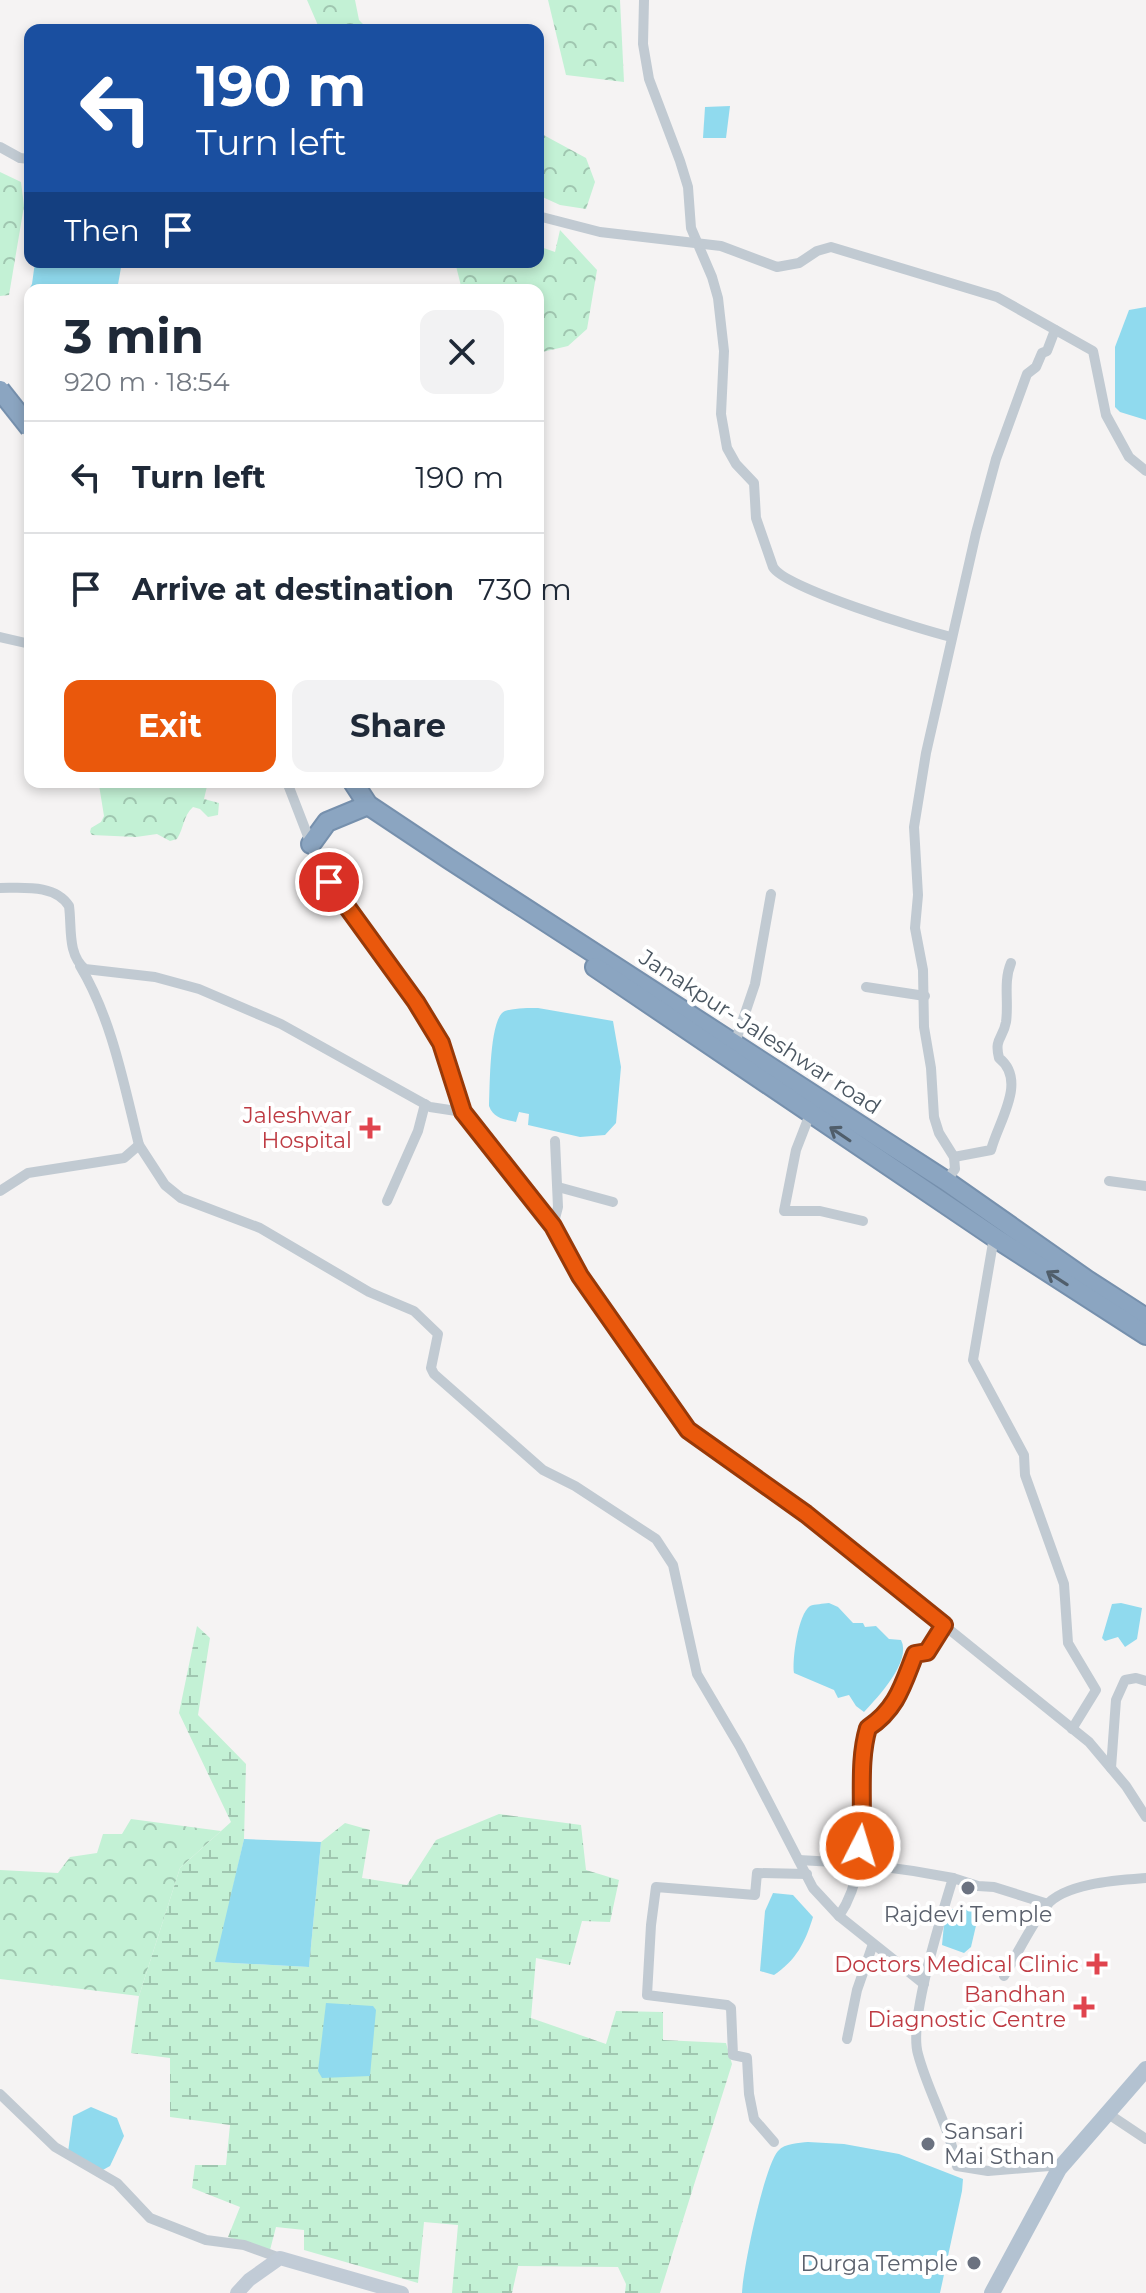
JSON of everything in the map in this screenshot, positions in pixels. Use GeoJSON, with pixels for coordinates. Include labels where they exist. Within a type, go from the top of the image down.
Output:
{"type":"FeatureCollection","features":[{"type":"Feature","properties":{"kind":"highway"},"geometry":{"type":"LineString","coordinates":[[0,392],[24,421]]}},
{"type":"Feature","properties":{"kind":"highway","name":"Janakpur- Jaleshwar road"},"geometry":{"type":"LineString","coordinates":[[357,788],[368,805],[946,1181],[1146,1318]]}},
{"type":"Feature","properties":{"kind":"highway"},"geometry":{"type":"LineString","coordinates":[[311,844],[327,822],[368,805]]}},
{"type":"Feature","properties":{"kind":"highway"},"geometry":{"type":"LineString","coordinates":[[449,859],[461,878],[994,1237],[1146,1335]]}},
{"type":"Feature","properties":{"kind":"main road"},"geometry":{"type":"LineString","coordinates":[[992,2293],[1062,2165],[1146,2069]]}},
{"type":"Feature","properties":{"kind":"street"},"geometry":{"type":"LineString","coordinates":[[644,0],[643,44],[649,79],[688,187],[695,242],[712,277],[718,298],[724,351],[721,414],[727,448],[736,464],[754,483],[756,518],[776,573],[800,586],[927,632],[951,637]]}},
{"type":"Feature","properties":{"kind":"street"},"geometry":{"type":"LineString","coordinates":[[0,147],[24,158]]}},
{"type":"Feature","properties":{"kind":"street"},"geometry":{"type":"LineString","coordinates":[[544,217],[612,234],[721,246],[777,267],[799,263],[824,248],[840,249],[997,297],[1093,351],[1106,415],[1129,457],[1146,471]]}},
{"type":"Feature","properties":{"kind":"street"},"geometry":{"type":"LineString","coordinates":[[946,1181],[955,1169],[954,1157],[939,1133],[934,1117],[931,1068],[924,1027],[923,970],[915,928],[918,895],[914,827],[951,637],[988,489],[1013,407],[1027,374],[1036,367],[1042,353],[1047,351],[1055,330]]}},
{"type":"Feature","properties":{"kind":"street"},"geometry":{"type":"LineString","coordinates":[[0,637],[24,643]]}},
{"type":"Feature","properties":{"kind":"street"},"geometry":{"type":"LineString","coordinates":[[289,788],[311,844],[340,900],[382,953],[441,1043],[463,1112],[553,1226],[580,1276],[688,1430],[806,1514],[1089,1742],[1146,1817]]}},
{"type":"Feature","properties":{"kind":"street"},"geometry":{"type":"LineString","coordinates":[[0,888],[33,888],[52,892],[69,906],[72,941],[115,1050],[139,1145],[165,1185],[181,1198],[260,1228],[369,1292],[414,1311],[438,1334],[431,1368],[434,1374],[543,1470],[575,1486],[656,1539],[673,1565],[697,1674],[740,1747],[813,1888],[839,1916],[924,1984]]}},
{"type":"Feature","properties":{"kind":"street"},"geometry":{"type":"LineString","coordinates":[[735,1043],[755,984],[771,894]]}},
{"type":"Feature","properties":{"kind":"street"},"geometry":{"type":"LineString","coordinates":[[954,1157],[991,1150],[1012,1088],[1013,1076],[1008,1065],[999,1058],[996,1046],[1006,1025],[1011,963]]}},
{"type":"Feature","properties":{"kind":"street"},"geometry":{"type":"LineString","coordinates":[[79,964],[85,969],[155,977],[199,989],[281,1024],[425,1104],[463,1112]]}},
{"type":"Feature","properties":{"kind":"street"},"geometry":{"type":"LineString","coordinates":[[866,987],[925,996]]}},
{"type":"Feature","properties":{"kind":"street"},"geometry":{"type":"LineString","coordinates":[[387,1201],[418,1131],[425,1104]]}},
{"type":"Feature","properties":{"kind":"street"},"geometry":{"type":"LineString","coordinates":[[810,1114],[796,1150],[784,1211],[820,1211],[863,1221]]}},
{"type":"Feature","properties":{"kind":"street"},"geometry":{"type":"LineString","coordinates":[[553,1226],[558,1207],[555,1141]]}},
{"type":"Feature","properties":{"kind":"street"},"geometry":{"type":"LineString","coordinates":[[0,1191],[28,1173],[124,1158],[139,1145]]}},
{"type":"Feature","properties":{"kind":"street"},"geometry":{"type":"LineString","coordinates":[[1109,1181],[1146,1186]]}},
{"type":"Feature","properties":{"kind":"street"},"geometry":{"type":"LineString","coordinates":[[558,1187],[613,1202]]}},
{"type":"Feature","properties":{"kind":"street"},"geometry":{"type":"LineString","coordinates":[[994,1237],[973,1360],[1024,1455],[1025,1475],[1064,1584],[1068,1643],[1096,1690],[1072,1729]]}},
{"type":"Feature","properties":{"kind":"street"},"geometry":{"type":"LineString","coordinates":[[839,1916],[851,1899],[858,1865],[863,1827],[863,1746],[868,1728],[885,1717],[900,1693],[915,1654],[927,1652],[944,1625]]}},
{"type":"Feature","properties":{"kind":"street"},"geometry":{"type":"LineString","coordinates":[[1111,1768],[1116,1700],[1125,1680],[1136,1678],[1146,1681]]}},
{"type":"Feature","properties":{"kind":"street"},"geometry":{"type":"LineString","coordinates":[[799,1860],[914,1870],[994,1887],[1048,1904]]}},
{"type":"Feature","properties":{"kind":"street"},"geometry":{"type":"LineString","coordinates":[[774,2142],[754,2119],[747,2058],[733,2055],[731,2008],[647,1995],[651,1925],[656,1887],[755,1895],[757,1873],[807,1874]]}},
{"type":"Feature","properties":{"kind":"street"},"geometry":{"type":"LineString","coordinates":[[953,1878],[924,1984],[915,2033],[917,2053],[952,2139],[957,2166],[988,2171],[1062,2165]]}},
{"type":"Feature","properties":{"kind":"street"},"geometry":{"type":"LineString","coordinates":[[1004,1976],[1048,1904],[1063,1894],[1108,1881],[1146,1878]]}},
{"type":"Feature","properties":{"kind":"street"},"geometry":{"type":"LineString","coordinates":[[847,2039],[857,1990],[873,1944]]}},
{"type":"Feature","properties":{"kind":"street"},"geometry":{"type":"LineString","coordinates":[[0,2094],[55,2147],[117,2183],[150,2218],[206,2240],[244,2245],[402,2293]]}},
{"type":"Feature","properties":{"kind":"street"},"geometry":{"type":"LineString","coordinates":[[1107,2113],[1146,2139]]}},
{"type":"Feature","properties":{"kind":"street"},"geometry":{"type":"LineString","coordinates":[[237,2293],[249,2280],[280,2258]]}},
{"type":"Feature","properties":{"kind":"green space"},"geometry":{"type":"Polygon","coordinates":[[[307,0],[355,0],[359,20],[363,24],[317,24],[307,0]]]}},
{"type":"Feature","properties":{"kind":"green space"},"geometry":{"type":"Polygon","coordinates":[[[548,0],[620,0],[624,82],[566,75],[548,0]]]}},
{"type":"Feature","properties":{"kind":"green space"},"geometry":{"type":"Polygon","coordinates":[[[544,135],[586,158],[595,182],[586,209],[560,205],[544,198],[544,135]]]}},
{"type":"Feature","properties":{"kind":"green space"},"geometry":{"type":"Polygon","coordinates":[[[0,172],[21,182],[24,206],[9,295],[0,296],[0,172]]]}},
{"type":"Feature","properties":{"kind":"green space"},"geometry":{"type":"Polygon","coordinates":[[[560,230],[597,270],[587,329],[568,346],[544,352],[544,284],[460,284],[456,268],[544,268],[544,248],[555,252],[560,230]]]}},
{"type":"Feature","properties":{"kind":"green space"},"geometry":{"type":"Polygon","coordinates":[[[99,788],[207,788],[204,799],[219,803],[218,815],[208,817],[193,807],[177,839],[170,841],[157,834],[136,837],[92,835],[91,828],[104,816],[99,788]]]}},
{"type":"Feature","properties":{"kind":"green space"},"geometry":{"type":"Polygon","coordinates":[[[197,1626],[210,1638],[198,1715],[246,1764],[244,1839],[216,1962],[309,1967],[321,1842],[345,1823],[370,1830],[362,1878],[407,1885],[436,1840],[499,1814],[581,1825],[586,1870],[619,1880],[610,1922],[582,1921],[570,1965],[536,1958],[531,2018],[606,2044],[616,2011],[663,2012],[663,2040],[726,2043],[732,2064],[660,2293],[625,2293],[626,2284],[618,2267],[518,2266],[512,2293],[452,2293],[458,2225],[424,2222],[418,2283],[304,2250],[304,2230],[276,2227],[270,2250],[228,2237],[240,2207],[192,2188],[195,2165],[226,2165],[230,2125],[170,2117],[170,2058],[131,2053],[139,1996],[180,1868],[231,1822],[179,1713],[197,1626]]]}},
{"type":"Feature","properties":{"kind":"green space"},"geometry":{"type":"Polygon","coordinates":[[[131,1819],[221,1831],[180,1868],[139,1996],[0,1979],[0,1870],[58,1873],[70,1857],[97,1853],[103,1834],[122,1834],[131,1819]]]}},
{"type":"Feature","properties":{"kind":"water"},"geometry":{"type":"Polygon","coordinates":[[[730,106],[726,138],[703,138],[705,107],[730,106]]]}},
{"type":"Feature","properties":{"kind":"water"},"geometry":{"type":"Polygon","coordinates":[[[34,268],[121,268],[118,284],[32,284],[34,268]]]}},
{"type":"Feature","properties":{"kind":"water"},"geometry":{"type":"Polygon","coordinates":[[[1146,307],[1146,420],[1120,412],[1115,407],[1115,347],[1129,310],[1146,307]]]}},
{"type":"Feature","properties":{"kind":"water"},"geometry":{"type":"Polygon","coordinates":[[[538,1008],[613,1021],[621,1067],[616,1123],[605,1135],[580,1137],[528,1125],[529,1114],[519,1112],[516,1122],[500,1118],[491,1110],[491,1054],[500,1016],[509,1010],[538,1008]]]}},
{"type":"Feature","properties":{"kind":"water"},"geometry":{"type":"Polygon","coordinates":[[[829,1603],[838,1607],[853,1623],[863,1623],[865,1627],[876,1626],[889,1639],[901,1640],[903,1649],[898,1668],[864,1712],[849,1695],[838,1698],[834,1690],[794,1673],[802,1618],[810,1606],[829,1603]]]}},
{"type":"Feature","properties":{"kind":"water"},"geometry":{"type":"Polygon","coordinates":[[[1112,1604],[1142,1608],[1137,1639],[1125,1647],[1118,1637],[1105,1641],[1102,1638],[1112,1604]]]}},
{"type":"Feature","properties":{"kind":"water"},"geometry":{"type":"Polygon","coordinates":[[[244,1839],[321,1842],[309,1967],[215,1962],[244,1839]]]}},
{"type":"Feature","properties":{"kind":"water"},"geometry":{"type":"Polygon","coordinates":[[[773,1893],[793,1895],[813,1917],[799,1950],[774,1975],[760,1971],[765,1911],[773,1893]]]}},
{"type":"Feature","properties":{"kind":"water"},"geometry":{"type":"Polygon","coordinates":[[[952,1909],[973,1910],[978,1917],[971,1947],[964,1953],[942,1945],[945,1914],[952,1909]]]}},
{"type":"Feature","properties":{"kind":"water"},"geometry":{"type":"Polygon","coordinates":[[[326,2003],[373,2006],[376,2010],[370,2076],[322,2078],[318,2071],[326,2003]]]}},
{"type":"Feature","properties":{"kind":"water"},"geometry":{"type":"Polygon","coordinates":[[[91,2107],[117,2118],[124,2136],[110,2166],[101,2171],[68,2152],[73,2116],[91,2107]]]}},
{"type":"Feature","properties":{"kind":"water"},"geometry":{"type":"Polygon","coordinates":[[[808,2142],[844,2144],[899,2154],[963,2179],[940,2293],[742,2293],[755,2219],[772,2161],[784,2146],[808,2142]]]}},
{"type":"Feature","properties":{"kind":"place","name":"Jaleshwar Hospital"},"geometry":{"type":"Point","coordinates":[370,1128]}},
{"type":"Feature","properties":{"kind":"place","name":"Rajdevi Temple"},"geometry":{"type":"Point","coordinates":[968,1888]}},
{"type":"Feature","properties":{"kind":"place","name":"Doctors Medical Clinic"},"geometry":{"type":"Point","coordinates":[1097,1964]}},
{"type":"Feature","properties":{"kind":"place","name":"Bandhan Diagnostic Centre"},"geometry":{"type":"Point","coordinates":[1084,2007]}},
{"type":"Feature","properties":{"kind":"place","name":"Sansari Mai Sthan"},"geometry":{"type":"Point","coordinates":[928,2144]}},
{"type":"Feature","properties":{"kind":"place","name":"Durga Temple"},"geometry":{"type":"Point","coordinates":[974,2263]}},
{"type":"Feature","properties":{"kind":"route"},"geometry":{"type":"LineString","coordinates":[[329,882],[382,953],[441,1043],[463,1112],[553,1226],[580,1276],[688,1430],[806,1514],[944,1625],[927,1652],[915,1654],[900,1693],[885,1717],[868,1728],[863,1746],[864,1797],[860,1846]]}}]}
